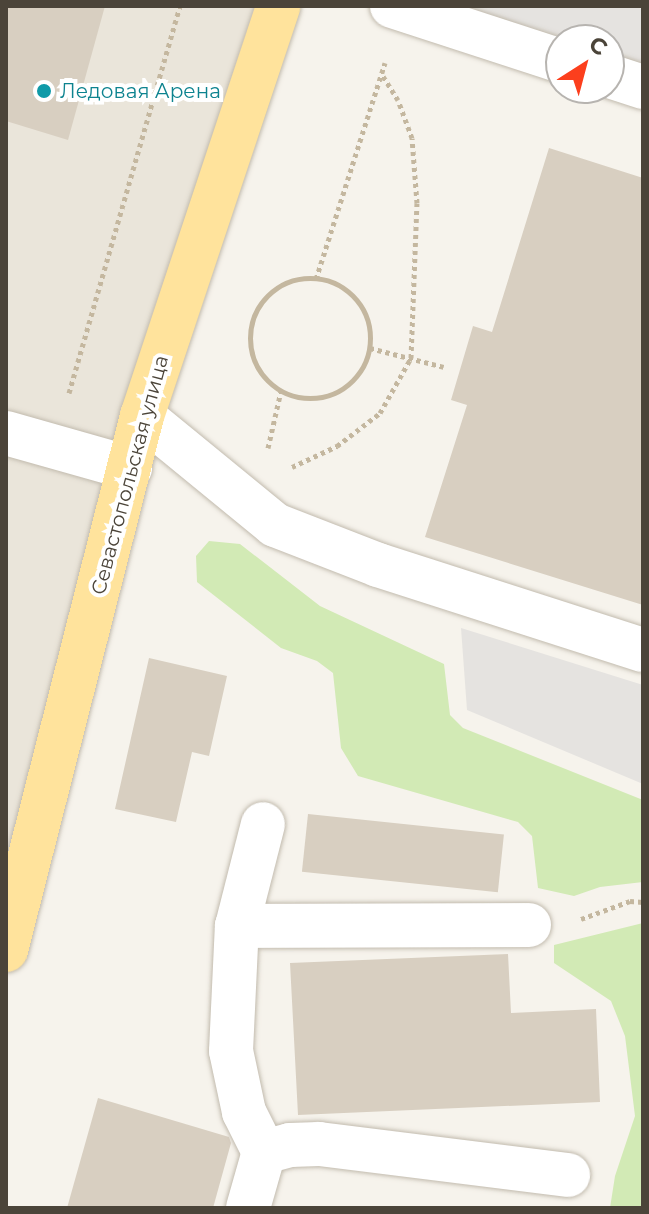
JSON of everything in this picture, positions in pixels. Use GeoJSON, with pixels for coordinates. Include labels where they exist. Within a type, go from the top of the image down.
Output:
{"type":"FeatureCollection","features":[{"type":"Feature","properties":{"kind":"main road","name":"Севастопольская улица"},"geometry":{"type":"LineString","coordinates":[[6,950],[142,416],[278,6]]}},
{"type":"Feature","properties":{"kind":"lane"},"geometry":{"type":"LineString","coordinates":[[397,8],[545,56]]}},
{"type":"Feature","properties":{"kind":"lane"},"geometry":{"type":"LineString","coordinates":[[142,416],[275,525],[378,565],[643,650]]}},
{"type":"Feature","properties":{"kind":"lane"},"geometry":{"type":"LineString","coordinates":[[6,433],[130,468]]}},
{"type":"Feature","properties":{"kind":"lane"},"geometry":{"type":"LineString","coordinates":[[248,1208],[264,1152],[244,1112],[231,1051],[237,926],[263,824]]}},
{"type":"Feature","properties":{"kind":"lane"},"geometry":{"type":"LineString","coordinates":[[237,926],[549,924]]}},
{"type":"Feature","properties":{"kind":"lane"},"geometry":{"type":"LineString","coordinates":[[264,1152],[290,1145],[319,1144],[568,1175]]}},
{"type":"Feature","properties":{"kind":"path"},"geometry":{"type":"LineString","coordinates":[[54,446],[180,6]]}},
{"type":"Feature","properties":{"kind":"path"},"geometry":{"type":"LineString","coordinates":[[316,279],[382,74],[397,8]]}},
{"type":"Feature","properties":{"kind":"path"},"geometry":{"type":"LineString","coordinates":[[285,470],[337,446],[380,413],[411,358],[417,203],[412,138],[398,100],[382,74]]}},
{"type":"Feature","properties":{"kind":"path"},"geometry":{"type":"LineString","coordinates":[[297,279],[316,279],[333,282],[356,299],[369,325],[370,348],[359,374],[349,385],[330,396],[295,397],[275,387],[264,377],[253,359],[250,330],[257,309],[277,288],[297,279]]}},
{"type":"Feature","properties":{"kind":"path"},"geometry":{"type":"LineString","coordinates":[[370,348],[444,367]]}},
{"type":"Feature","properties":{"kind":"path"},"geometry":{"type":"LineString","coordinates":[[549,924],[630,901],[643,902]]}},
{"type":"Feature","properties":{"kind":"shaded area"},"geometry":{"type":"Polygon","coordinates":[[[6,6],[255,6],[6,885],[6,6]]]}},
{"type":"Feature","properties":{"kind":"shaded area"},"geometry":{"type":"Polygon","coordinates":[[[445,6],[632,6],[643,9],[643,85],[625,79],[625,24],[545,24],[545,35],[445,6]]]}},
{"type":"Feature","properties":{"kind":"shaded area"},"geometry":{"type":"Polygon","coordinates":[[[461,628],[643,685],[643,784],[467,710],[461,628]]]}},
{"type":"Feature","properties":{"kind":"green space"},"geometry":{"type":"Polygon","coordinates":[[[209,541],[240,544],[320,606],[444,664],[450,715],[463,728],[643,800],[643,882],[600,887],[574,896],[538,888],[532,836],[518,822],[358,776],[341,748],[333,673],[317,661],[281,648],[197,582],[196,556],[209,541]]]}},
{"type":"Feature","properties":{"kind":"green space"},"geometry":{"type":"Polygon","coordinates":[[[643,923],[643,1208],[610,1208],[615,1176],[635,1116],[625,1036],[611,1001],[554,963],[554,945],[643,923]]]}},
{"type":"Feature","properties":{"kind":"building","name":"Ледовая Арена"},"geometry":{"type":"Polygon","coordinates":[[[6,6],[105,6],[68,140],[6,121],[6,6]]]}},
{"type":"Feature","properties":{"kind":"building"},"geometry":{"type":"Polygon","coordinates":[[[549,148],[643,178],[643,605],[425,537],[467,405],[451,400],[473,326],[492,332],[549,148]]]}},
{"type":"Feature","properties":{"kind":"building"},"geometry":{"type":"Polygon","coordinates":[[[149,658],[227,676],[209,756],[192,752],[176,822],[115,809],[149,658]]]}},
{"type":"Feature","properties":{"kind":"building"},"geometry":{"type":"Polygon","coordinates":[[[308,814],[504,835],[498,892],[302,872],[308,814]]]}},
{"type":"Feature","properties":{"kind":"building"},"geometry":{"type":"Polygon","coordinates":[[[508,954],[511,1013],[596,1009],[600,1102],[298,1115],[290,963],[508,954]]]}},
{"type":"Feature","properties":{"kind":"building"},"geometry":{"type":"Polygon","coordinates":[[[98,1098],[229,1137],[231,1143],[213,1208],[67,1208],[98,1098]]]}},
{"type":"Feature","properties":{"kind":"place","name":"Ледовая Арена"},"geometry":{"type":"Point","coordinates":[44,91]}}]}
